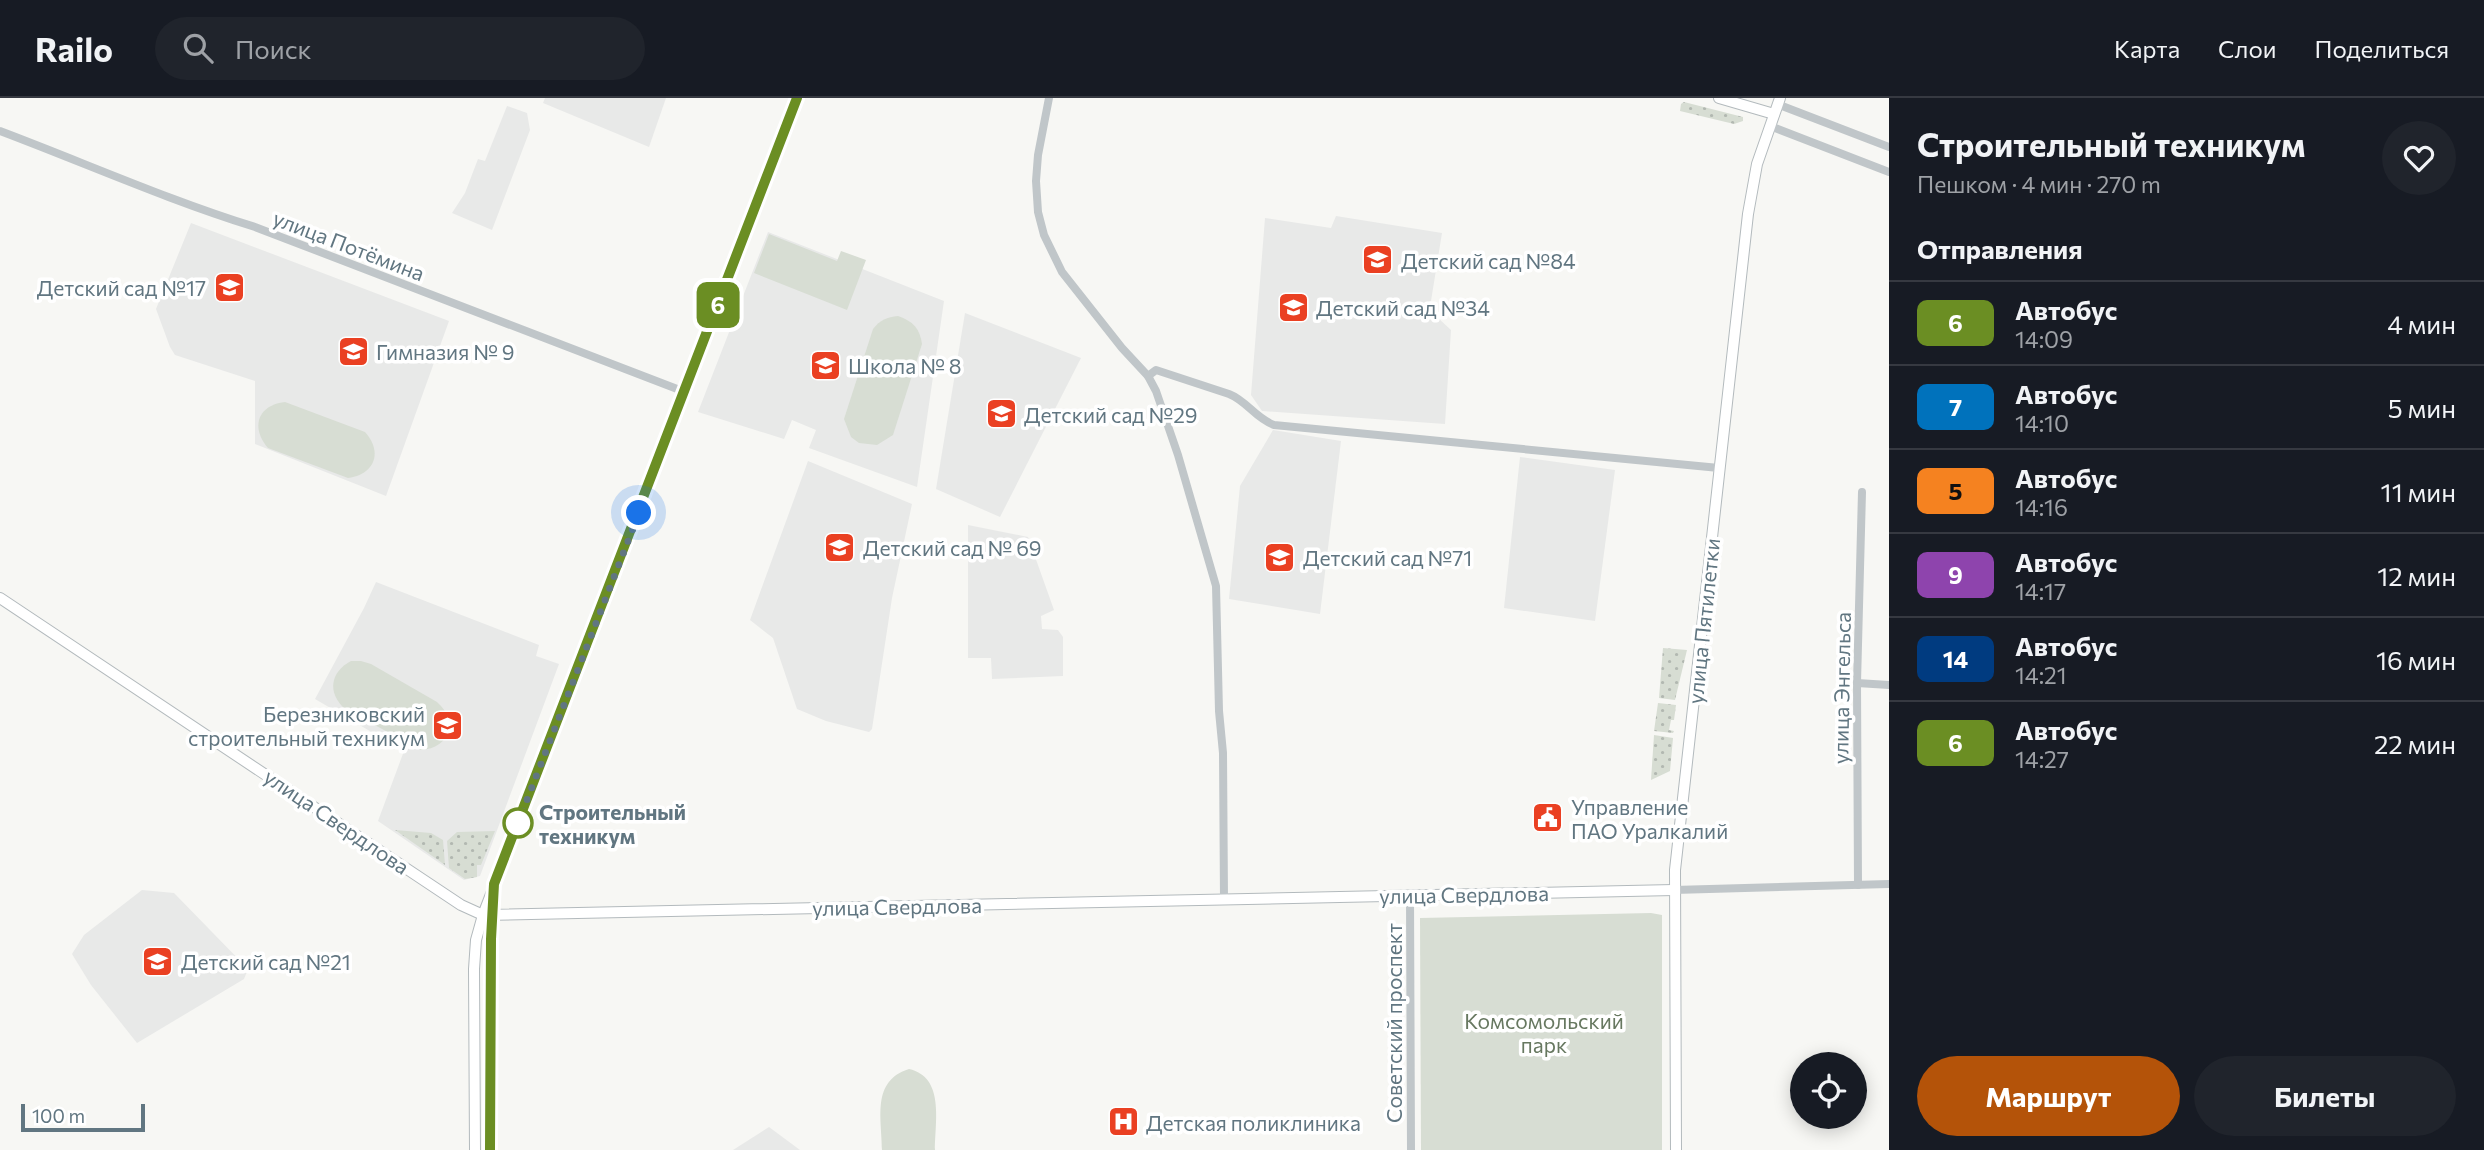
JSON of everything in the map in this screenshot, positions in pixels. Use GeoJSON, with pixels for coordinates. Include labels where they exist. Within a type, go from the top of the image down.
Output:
{"type":"FeatureCollection","features":[{"type":"Feature","properties":{"kind":"main road"},"geometry":{"type":"LineString","coordinates":[[490,1150],[488,914],[494,884],[797,98]]}},
{"type":"Feature","properties":{"kind":"main road"},"geometry":{"type":"LineString","coordinates":[[1719,98],[1777,105]]}},
{"type":"Feature","properties":{"kind":"main road","name":"улица Пятилетки"},"geometry":{"type":"LineString","coordinates":[[1676,1150],[1674,890],[1748,214],[1757,164],[1777,105]]}},
{"type":"Feature","properties":{"kind":"main road","name":"улица Свердлова"},"geometry":{"type":"LineString","coordinates":[[0,598],[461,905],[488,914],[1674,890]]}},
{"type":"Feature","properties":{"kind":"main road"},"geometry":{"type":"LineString","coordinates":[[475,1150],[474,969],[476,940],[488,914]]}},
{"type":"Feature","properties":{"kind":"street"},"geometry":{"type":"LineString","coordinates":[[1049,98],[1036,181],[1038,212],[1044,235],[1062,272],[1122,348],[1149,376],[1178,455],[1216,586],[1219,710],[1223,753],[1224,899]]}},
{"type":"Feature","properties":{"kind":"street"},"geometry":{"type":"LineString","coordinates":[[1777,105],[1889,147]]}},
{"type":"Feature","properties":{"kind":"street"},"geometry":{"type":"LineString","coordinates":[[1770,126],[1889,172]]}},
{"type":"Feature","properties":{"kind":"street","name":"улица Потёмина"},"geometry":{"type":"LineString","coordinates":[[0,131],[685,392]]}},
{"type":"Feature","properties":{"kind":"street"},"geometry":{"type":"LineString","coordinates":[[1149,376],[1156,370],[1229,394],[1240,399],[1261,420],[1274,425],[1719,468]]}},
{"type":"Feature","properties":{"kind":"street","name":"улица Энгельса"},"geometry":{"type":"LineString","coordinates":[[1858,885],[1857,683],[1862,492]]}},
{"type":"Feature","properties":{"kind":"street"},"geometry":{"type":"LineString","coordinates":[[1857,683],[1889,685]]}},
{"type":"Feature","properties":{"kind":"street","name":"улица Свердлова"},"geometry":{"type":"LineString","coordinates":[[1674,890],[1889,884]]}},
{"type":"Feature","properties":{"kind":"street","name":"Советский проспект"},"geometry":{"type":"LineString","coordinates":[[1410,895],[1411,1150]]}},
{"type":"Feature","properties":{"kind":"shaded area"},"geometry":{"type":"Polygon","coordinates":[[[545,98],[666,98],[649,147],[543,103],[545,98]]]}},
{"type":"Feature","properties":{"kind":"shaded area"},"geometry":{"type":"Polygon","coordinates":[[[507,106],[527,113],[530,130],[492,230],[452,213],[465,193],[478,159],[485,161],[507,106]]]}},
{"type":"Feature","properties":{"kind":"shaded area"},"geometry":{"type":"Polygon","coordinates":[[[1336,216],[1442,233],[1431,301],[1423,304],[1451,330],[1445,424],[1262,411],[1251,395],[1265,218],[1331,228],[1336,216]]]}},
{"type":"Feature","properties":{"kind":"shaded area","name":"Гимназия № 9"},"geometry":{"type":"Polygon","coordinates":[[[191,223],[449,321],[386,496],[255,444],[255,381],[175,355],[156,309],[191,223]]]}},
{"type":"Feature","properties":{"kind":"shaded area","name":"Школа № 8"},"geometry":{"type":"Polygon","coordinates":[[[768,232],[944,301],[917,487],[809,448],[816,430],[792,420],[784,439],[698,412],[768,232]]]}},
{"type":"Feature","properties":{"kind":"shaded area","name":"Детский сад №29"},"geometry":{"type":"Polygon","coordinates":[[[965,313],[1081,358],[1000,517],[936,489],[965,313]]]}},
{"type":"Feature","properties":{"kind":"shaded area","name":"Детский сад №71"},"geometry":{"type":"Polygon","coordinates":[[[1273,430],[1341,441],[1320,614],[1229,599],[1240,486],[1273,430]]]}},
{"type":"Feature","properties":{"kind":"shaded area"},"geometry":{"type":"Polygon","coordinates":[[[1520,457],[1615,470],[1595,621],[1504,608],[1520,457]]]}},
{"type":"Feature","properties":{"kind":"shaded area","name":"Детский сад № 69"},"geometry":{"type":"Polygon","coordinates":[[[808,461],[912,504],[892,598],[872,729],[869,732],[826,721],[797,709],[773,638],[750,620],[808,461]]]}},
{"type":"Feature","properties":{"kind":"shaded area"},"geometry":{"type":"Polygon","coordinates":[[[968,525],[1028,537],[1054,610],[1041,616],[1042,629],[1058,630],[1063,637],[1063,676],[992,679],[991,658],[968,658],[968,525]]]}},
{"type":"Feature","properties":{"kind":"shaded area","name":"Березниковский строительный техникум"},"geometry":{"type":"Polygon","coordinates":[[[376,582],[539,645],[536,656],[559,664],[480,876],[464,880],[378,821],[404,751],[315,699],[376,582]]]}},
{"type":"Feature","properties":{"kind":"shaded area","name":"Детский сад №21"},"geometry":{"type":"Polygon","coordinates":[[[142,890],[174,893],[248,969],[244,979],[137,1043],[91,985],[72,954],[84,935],[142,890]]]}},
{"type":"Feature","properties":{"kind":"shaded area"},"geometry":{"type":"Polygon","coordinates":[[[769,1127],[800,1150],[733,1150],[769,1127]]]}},
{"type":"Feature","properties":{"kind":"green space"},"geometry":{"type":"Polygon","coordinates":[[[1684,102],[1743,117],[1743,121],[1734,124],[1680,111],[1684,102]]]}},
{"type":"Feature","properties":{"kind":"green space"},"geometry":{"type":"Polygon","coordinates":[[[769,234],[837,261],[841,251],[866,260],[847,310],[754,273],[769,234]]]}},
{"type":"Feature","properties":{"kind":"green space"},"geometry":{"type":"Polygon","coordinates":[[[898,316],[915,326],[922,344],[893,435],[877,445],[859,443],[851,437],[844,419],[873,329],[878,323],[898,316]]]}},
{"type":"Feature","properties":{"kind":"green space"},"geometry":{"type":"Polygon","coordinates":[[[285,402],[365,432],[371,440],[375,454],[370,467],[357,476],[348,478],[268,448],[259,432],[260,418],[268,408],[285,402]]]}},
{"type":"Feature","properties":{"kind":"green space"},"geometry":{"type":"Polygon","coordinates":[[[1663,648],[1687,650],[1675,700],[1659,698],[1663,648]]]}},
{"type":"Feature","properties":{"kind":"green space"},"geometry":{"type":"Polygon","coordinates":[[[351,661],[371,664],[437,702],[448,717],[445,739],[431,748],[421,750],[345,709],[335,696],[333,683],[339,671],[351,661]]]}},
{"type":"Feature","properties":{"kind":"green space"},"geometry":{"type":"Polygon","coordinates":[[[1658,703],[1676,705],[1674,720],[1671,720],[1669,730],[1674,731],[1673,733],[1654,731],[1658,703]]]}},
{"type":"Feature","properties":{"kind":"green space"},"geometry":{"type":"Polygon","coordinates":[[[1654,735],[1673,738],[1670,771],[1651,780],[1654,735]]]}},
{"type":"Feature","properties":{"kind":"green space"},"geometry":{"type":"Polygon","coordinates":[[[395,830],[431,833],[443,840],[445,865],[395,830]]]}},
{"type":"Feature","properties":{"kind":"green space"},"geometry":{"type":"Polygon","coordinates":[[[495,831],[481,865],[477,865],[477,877],[465,879],[449,868],[447,841],[457,832],[495,831]]]}},
{"type":"Feature","properties":{"kind":"green space","name":"Комсомольский парк"},"geometry":{"type":"Polygon","coordinates":[[[1651,913],[1662,915],[1662,1150],[1421,1150],[1420,918],[1651,913]]]}},
{"type":"Feature","properties":{"kind":"green space"},"geometry":{"type":"Polygon","coordinates":[[[909,1069],[928,1081],[933,1091],[936,1102],[935,1150],[882,1150],[881,1102],[884,1091],[889,1082],[909,1069]]]}},
{"type":"Feature","properties":{"kind":"bus line","name":"6"},"geometry":{"type":"LineString","coordinates":[[490,1150],[491,939],[494,884],[797,98]]}},
{"type":"Feature","properties":{"kind":"place","name":"Детский сад №84"},"geometry":{"type":"Point","coordinates":[1378,260]}},
{"type":"Feature","properties":{"kind":"place","name":"Детский сад №17"},"geometry":{"type":"Point","coordinates":[229,287]}},
{"type":"Feature","properties":{"kind":"place","name":"Детский сад №34"},"geometry":{"type":"Point","coordinates":[1293,307]}},
{"type":"Feature","properties":{"kind":"place","name":"Гимназия № 9"},"geometry":{"type":"Point","coordinates":[353,351]}},
{"type":"Feature","properties":{"kind":"place","name":"Школа № 8"},"geometry":{"type":"Point","coordinates":[825,365]}},
{"type":"Feature","properties":{"kind":"place","name":"Детский сад №29"},"geometry":{"type":"Point","coordinates":[1001,414]}},
{"type":"Feature","properties":{"kind":"place","name":"Детский сад № 69"},"geometry":{"type":"Point","coordinates":[840,547]}},
{"type":"Feature","properties":{"kind":"place","name":"Детский сад №71"},"geometry":{"type":"Point","coordinates":[1280,557]}},
{"type":"Feature","properties":{"kind":"place","name":"Березниковский строительный техникум"},"geometry":{"type":"Point","coordinates":[448,725]}},
{"type":"Feature","properties":{"kind":"place","name":"Управление ПАО Уралкалий"},"geometry":{"type":"Point","coordinates":[1548,818]}},
{"type":"Feature","properties":{"kind":"place","name":"Строительный техникум"},"geometry":{"type":"Point","coordinates":[518,823]}},
{"type":"Feature","properties":{"kind":"place","name":"Детский сад №21"},"geometry":{"type":"Point","coordinates":[158,961]}},
{"type":"Feature","properties":{"kind":"place","name":"Детская поликлиника"},"geometry":{"type":"Point","coordinates":[1123,1122]}},
{"type":"Feature","properties":{"kind":"route"},"geometry":{"type":"LineString","coordinates":[[518,823],[639,513]]}}]}
